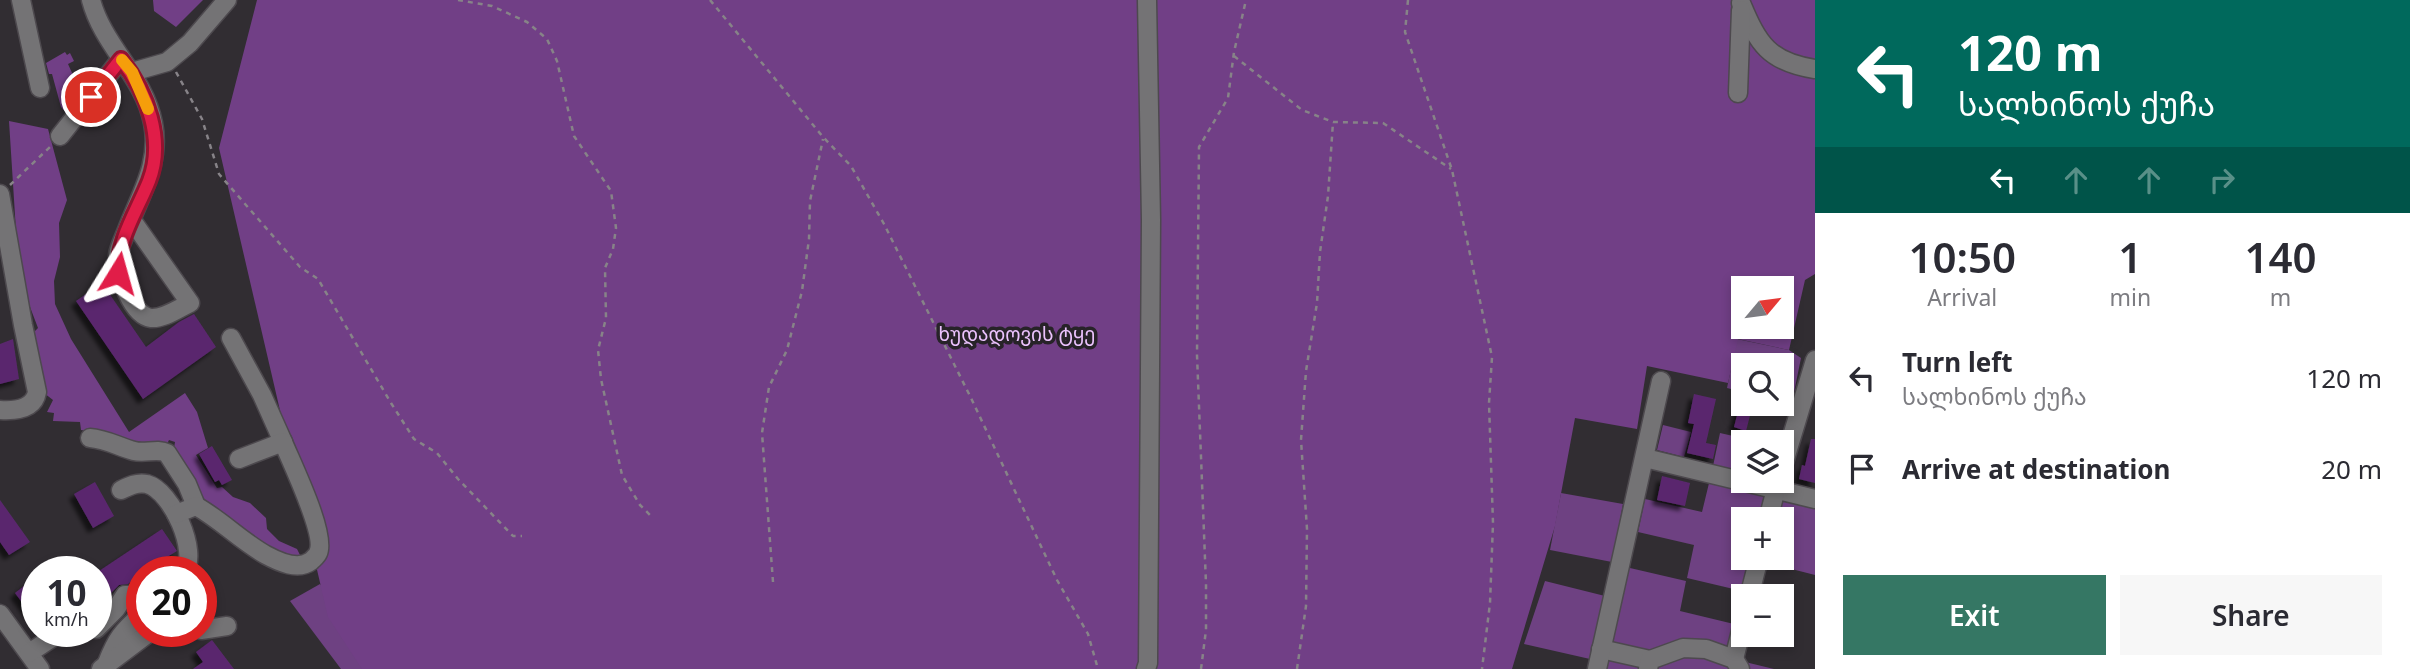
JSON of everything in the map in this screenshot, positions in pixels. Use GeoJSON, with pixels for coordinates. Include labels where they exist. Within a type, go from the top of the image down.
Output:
{"type":"FeatureCollection","features":[{"type":"Feature","properties":{"kind":"street"},"geometry":{"type":"LineString","coordinates":[[21,0],[40,88]]}},
{"type":"Feature","properties":{"kind":"street"},"geometry":{"type":"LineString","coordinates":[[91,0],[96,18],[144,96],[153,124],[154,153],[150,179],[131,219],[118,254],[118,273],[129,298],[145,316],[161,317],[190,303],[131,219]]}},
{"type":"Feature","properties":{"kind":"street"},"geometry":{"type":"LineString","coordinates":[[60,136],[127,66],[169,60],[190,43],[227,0]]}},
{"type":"Feature","properties":{"kind":"street"},"geometry":{"type":"LineString","coordinates":[[1146,669],[1151,220],[1147,0]]}},
{"type":"Feature","properties":{"kind":"street"},"geometry":{"type":"LineString","coordinates":[[1741,2],[1755,36],[1775,57],[1815,69]]}},
{"type":"Feature","properties":{"kind":"street"},"geometry":{"type":"LineString","coordinates":[[1738,93],[1741,2]]}},
{"type":"Feature","properties":{"kind":"street"},"geometry":{"type":"LineString","coordinates":[[0,410],[30,406],[36,400],[37,392],[23,325],[3,192]]}},
{"type":"Feature","properties":{"kind":"street"},"geometry":{"type":"LineString","coordinates":[[90,438],[98,438],[133,451],[167,453],[187,484],[196,506],[264,554],[282,563],[297,566],[307,564],[318,555],[320,545],[317,527],[262,395],[231,338]]}},
{"type":"Feature","properties":{"kind":"street"},"geometry":{"type":"LineString","coordinates":[[1794,430],[1815,360]]}},
{"type":"Feature","properties":{"kind":"street"},"geometry":{"type":"LineString","coordinates":[[1597,669],[1661,382]]}},
{"type":"Feature","properties":{"kind":"street"},"geometry":{"type":"LineString","coordinates":[[239,459],[283,442]]}},
{"type":"Feature","properties":{"kind":"street"},"geometry":{"type":"LineString","coordinates":[[1645,458],[1731,476]]}},
{"type":"Feature","properties":{"kind":"street"},"geometry":{"type":"LineString","coordinates":[[121,490],[133,484],[147,484],[157,489],[176,514],[190,556]]}},
{"type":"Feature","properties":{"kind":"street"},"geometry":{"type":"LineString","coordinates":[[1794,492],[1815,499]]}},
{"type":"Feature","properties":{"kind":"street"},"geometry":{"type":"LineString","coordinates":[[176,514],[196,506]]}},
{"type":"Feature","properties":{"kind":"street"},"geometry":{"type":"LineString","coordinates":[[112,614],[126,595]]}},
{"type":"Feature","properties":{"kind":"street"},"geometry":{"type":"LineString","coordinates":[[0,614],[40,669]]}},
{"type":"Feature","properties":{"kind":"street"},"geometry":{"type":"LineString","coordinates":[[217,628],[227,626]]}},
{"type":"Feature","properties":{"kind":"street"},"geometry":{"type":"LineString","coordinates":[[104,666],[126,627]]}},
{"type":"Feature","properties":{"kind":"street"},"geometry":{"type":"LineString","coordinates":[[29,653],[38,647]]}},
{"type":"Feature","properties":{"kind":"street"},"geometry":{"type":"LineString","coordinates":[[104,666],[130,647]]}},
{"type":"Feature","properties":{"kind":"street"},"geometry":{"type":"LineString","coordinates":[[1601,649],[1649,664],[1683,648],[1706,649],[1737,664]]}},
{"type":"Feature","properties":{"kind":"path"},"geometry":{"type":"LineString","coordinates":[[458,0],[492,6],[527,22],[547,39],[557,61],[574,135],[611,191],[616,228],[613,249],[606,268],[606,318],[598,350],[601,379],[622,475],[640,505],[650,515]]}},
{"type":"Feature","properties":{"kind":"path"},"geometry":{"type":"LineString","coordinates":[[710,0],[824,138],[851,166],[884,224],[971,398],[1057,580],[1088,634],[1098,669]]}},
{"type":"Feature","properties":{"kind":"path"},"geometry":{"type":"LineString","coordinates":[[1201,669],[1206,630],[1206,584],[1197,355],[1199,147],[1228,98],[1246,0]]}},
{"type":"Feature","properties":{"kind":"path"},"geometry":{"type":"LineString","coordinates":[[1408,0],[1405,32],[1452,170],[1492,357],[1489,402],[1493,523],[1491,589],[1482,669]]}},
{"type":"Feature","properties":{"kind":"path"},"geometry":{"type":"LineString","coordinates":[[1234,57],[1301,110],[1333,122],[1383,122],[1452,170]]}},
{"type":"Feature","properties":{"kind":"path"},"geometry":{"type":"LineString","coordinates":[[169,60],[202,120],[219,174],[300,267],[318,279],[414,439],[437,453],[458,480],[513,537],[522,536]]}},
{"type":"Feature","properties":{"kind":"path"},"geometry":{"type":"LineString","coordinates":[[1297,669],[1306,606],[1307,542],[1301,440],[1306,371],[1317,303],[1320,252],[1328,197],[1333,122]]}},
{"type":"Feature","properties":{"kind":"path"},"geometry":{"type":"LineString","coordinates":[[3,192],[60,136]]}},
{"type":"Feature","properties":{"kind":"path"},"geometry":{"type":"LineString","coordinates":[[772,582],[762,433],[769,387],[787,350],[802,291],[809,239],[810,201],[824,138]]}},
{"type":"Feature","properties":{"kind":"shaded area"},"geometry":{"type":"Polygon","coordinates":[[[1737,340],[1742,340],[1794,353],[1734,353],[1737,340]]]}},
{"type":"Feature","properties":{"kind":"shaded area"},"geometry":{"type":"Polygon","coordinates":[[[1794,353],[1801,358],[1794,392],[1794,353]]]}},
{"type":"Feature","properties":{"kind":"shaded area"},"geometry":{"type":"Polygon","coordinates":[[[1731,368],[1731,389],[1727,388],[1731,368]]]}},
{"type":"Feature","properties":{"kind":"shaded area"},"geometry":{"type":"Polygon","coordinates":[[[1663,425],[1691,432],[1684,457],[1657,450],[1663,425]]]}},
{"type":"Feature","properties":{"kind":"shaded area"},"geometry":{"type":"Polygon","coordinates":[[[1720,433],[1731,436],[1731,470],[1713,466],[1720,433]]]}},
{"type":"Feature","properties":{"kind":"shaded area"},"geometry":{"type":"Polygon","coordinates":[[[1710,479],[1731,484],[1731,493],[1765,493],[1761,507],[1731,507],[1731,570],[1746,570],[1743,584],[1731,584],[1731,588],[1687,578],[1694,545],[1638,532],[1645,499],[1702,512],[1710,479]]]}},
{"type":"Feature","properties":{"kind":"shaded area"},"geometry":{"type":"Polygon","coordinates":[[[1561,493],[1623,504],[1612,562],[1550,550],[1561,493]]]}},
{"type":"Feature","properties":{"kind":"shaded area"},"geometry":{"type":"Polygon","coordinates":[[[1779,495],[1815,506],[1815,575],[1794,570],[1794,507],[1777,507],[1779,495]]]}},
{"type":"Feature","properties":{"kind":"shaded area"},"geometry":{"type":"Polygon","coordinates":[[[1630,568],[1686,581],[1680,611],[1731,623],[1731,647],[1738,647],[1741,661],[1774,669],[1588,669],[1590,659],[1524,644],[1545,581],[1605,596],[1630,568]]]}},
{"type":"Feature","properties":{"kind":"shaded area"},"geometry":{"type":"Polygon","coordinates":[[[320,584],[384,669],[341,669],[290,601],[320,584]]]}},
{"type":"Feature","properties":{"kind":"green space"},"geometry":{"type":"Polygon","coordinates":[[[153,0],[203,0],[176,27],[154,11],[153,0]]]}},
{"type":"Feature","properties":{"kind":"green space","name":"ხუდადოვის ტყე"},"geometry":{"type":"Polygon","coordinates":[[[257,0],[1815,0],[1815,274],[1805,280],[1794,328],[1794,276],[1731,276],[1731,340],[1738,340],[1735,353],[1731,353],[1728,383],[1647,366],[1637,429],[1575,418],[1555,526],[1512,669],[362,669],[328,617],[219,148],[257,0]]]}},
{"type":"Feature","properties":{"kind":"green space"},"geometry":{"type":"Polygon","coordinates":[[[65,52],[67,55],[70,53],[74,61],[68,64],[73,75],[85,68],[89,75],[96,77],[68,114],[61,107],[52,74],[49,74],[46,63],[65,52]]]}},
{"type":"Feature","properties":{"kind":"green space"},"geometry":{"type":"Polygon","coordinates":[[[9,121],[48,129],[67,200],[59,223],[60,257],[54,281],[55,304],[71,339],[129,432],[185,393],[197,412],[208,448],[196,455],[217,488],[222,487],[233,497],[250,503],[266,518],[267,529],[279,541],[297,549],[301,557],[292,559],[266,547],[226,516],[202,504],[174,448],[175,442],[169,440],[166,446],[155,448],[108,434],[81,430],[80,422],[53,421],[54,413],[47,412],[53,400],[44,393],[32,334],[38,328],[19,278],[9,121]]]}},
{"type":"Feature","properties":{"kind":"green space","name":"ხუდადოვის ტყე"},"geometry":{"type":"Polygon","coordinates":[[[1743,340],[1791,340],[1789,350],[1743,340]]]}},
{"type":"Feature","properties":{"kind":"building"},"geometry":{"type":"Polygon","coordinates":[[[102,283],[146,347],[194,314],[216,347],[143,399],[76,301],[102,283]]]}},
{"type":"Feature","properties":{"kind":"building"},"geometry":{"type":"Polygon","coordinates":[[[13,339],[19,379],[0,384],[0,344],[13,339]]]}},
{"type":"Feature","properties":{"kind":"building"},"geometry":{"type":"Polygon","coordinates":[[[1694,394],[1716,399],[1706,443],[1716,445],[1713,459],[1687,453],[1694,424],[1688,423],[1694,394]]]}},
{"type":"Feature","properties":{"kind":"building"},"geometry":{"type":"Polygon","coordinates":[[[1737,416],[1750,416],[1746,430],[1734,427],[1737,416]]]}},
{"type":"Feature","properties":{"kind":"building"},"geometry":{"type":"Polygon","coordinates":[[[1811,439],[1815,439],[1815,483],[1799,479],[1811,439]]]}},
{"type":"Feature","properties":{"kind":"building"},"geometry":{"type":"Polygon","coordinates":[[[212,446],[232,480],[222,485],[219,480],[215,482],[199,454],[212,446]]]}},
{"type":"Feature","properties":{"kind":"building"},"geometry":{"type":"Polygon","coordinates":[[[1662,476],[1690,483],[1685,506],[1657,500],[1662,476]]]}},
{"type":"Feature","properties":{"kind":"building"},"geometry":{"type":"Polygon","coordinates":[[[95,482],[114,516],[93,528],[74,494],[95,482]]]}},
{"type":"Feature","properties":{"kind":"building"},"geometry":{"type":"Polygon","coordinates":[[[0,500],[30,542],[9,555],[0,542],[0,500]]]}},
{"type":"Feature","properties":{"kind":"building"},"geometry":{"type":"Polygon","coordinates":[[[162,529],[177,551],[169,556],[126,556],[126,584],[119,585],[112,592],[112,562],[162,529]]]}},
{"type":"Feature","properties":{"kind":"building"},"geometry":{"type":"Polygon","coordinates":[[[21,588],[21,601],[15,593],[21,588]]]}},
{"type":"Feature","properties":{"kind":"building"},"geometry":{"type":"Polygon","coordinates":[[[203,647],[217,647],[234,669],[193,669],[203,662],[196,652],[203,647]]]}},
{"type":"Feature","properties":{"kind":"slow traffic"},"geometry":{"type":"LineString","coordinates":[[122,60],[132,72],[148,109]]}},
{"type":"Feature","properties":{"kind":"route"},"geometry":{"type":"LineString","coordinates":[[91,97],[121,59],[132,72],[144,96],[153,124],[154,153],[150,179],[118,254],[118,273]]}}]}
